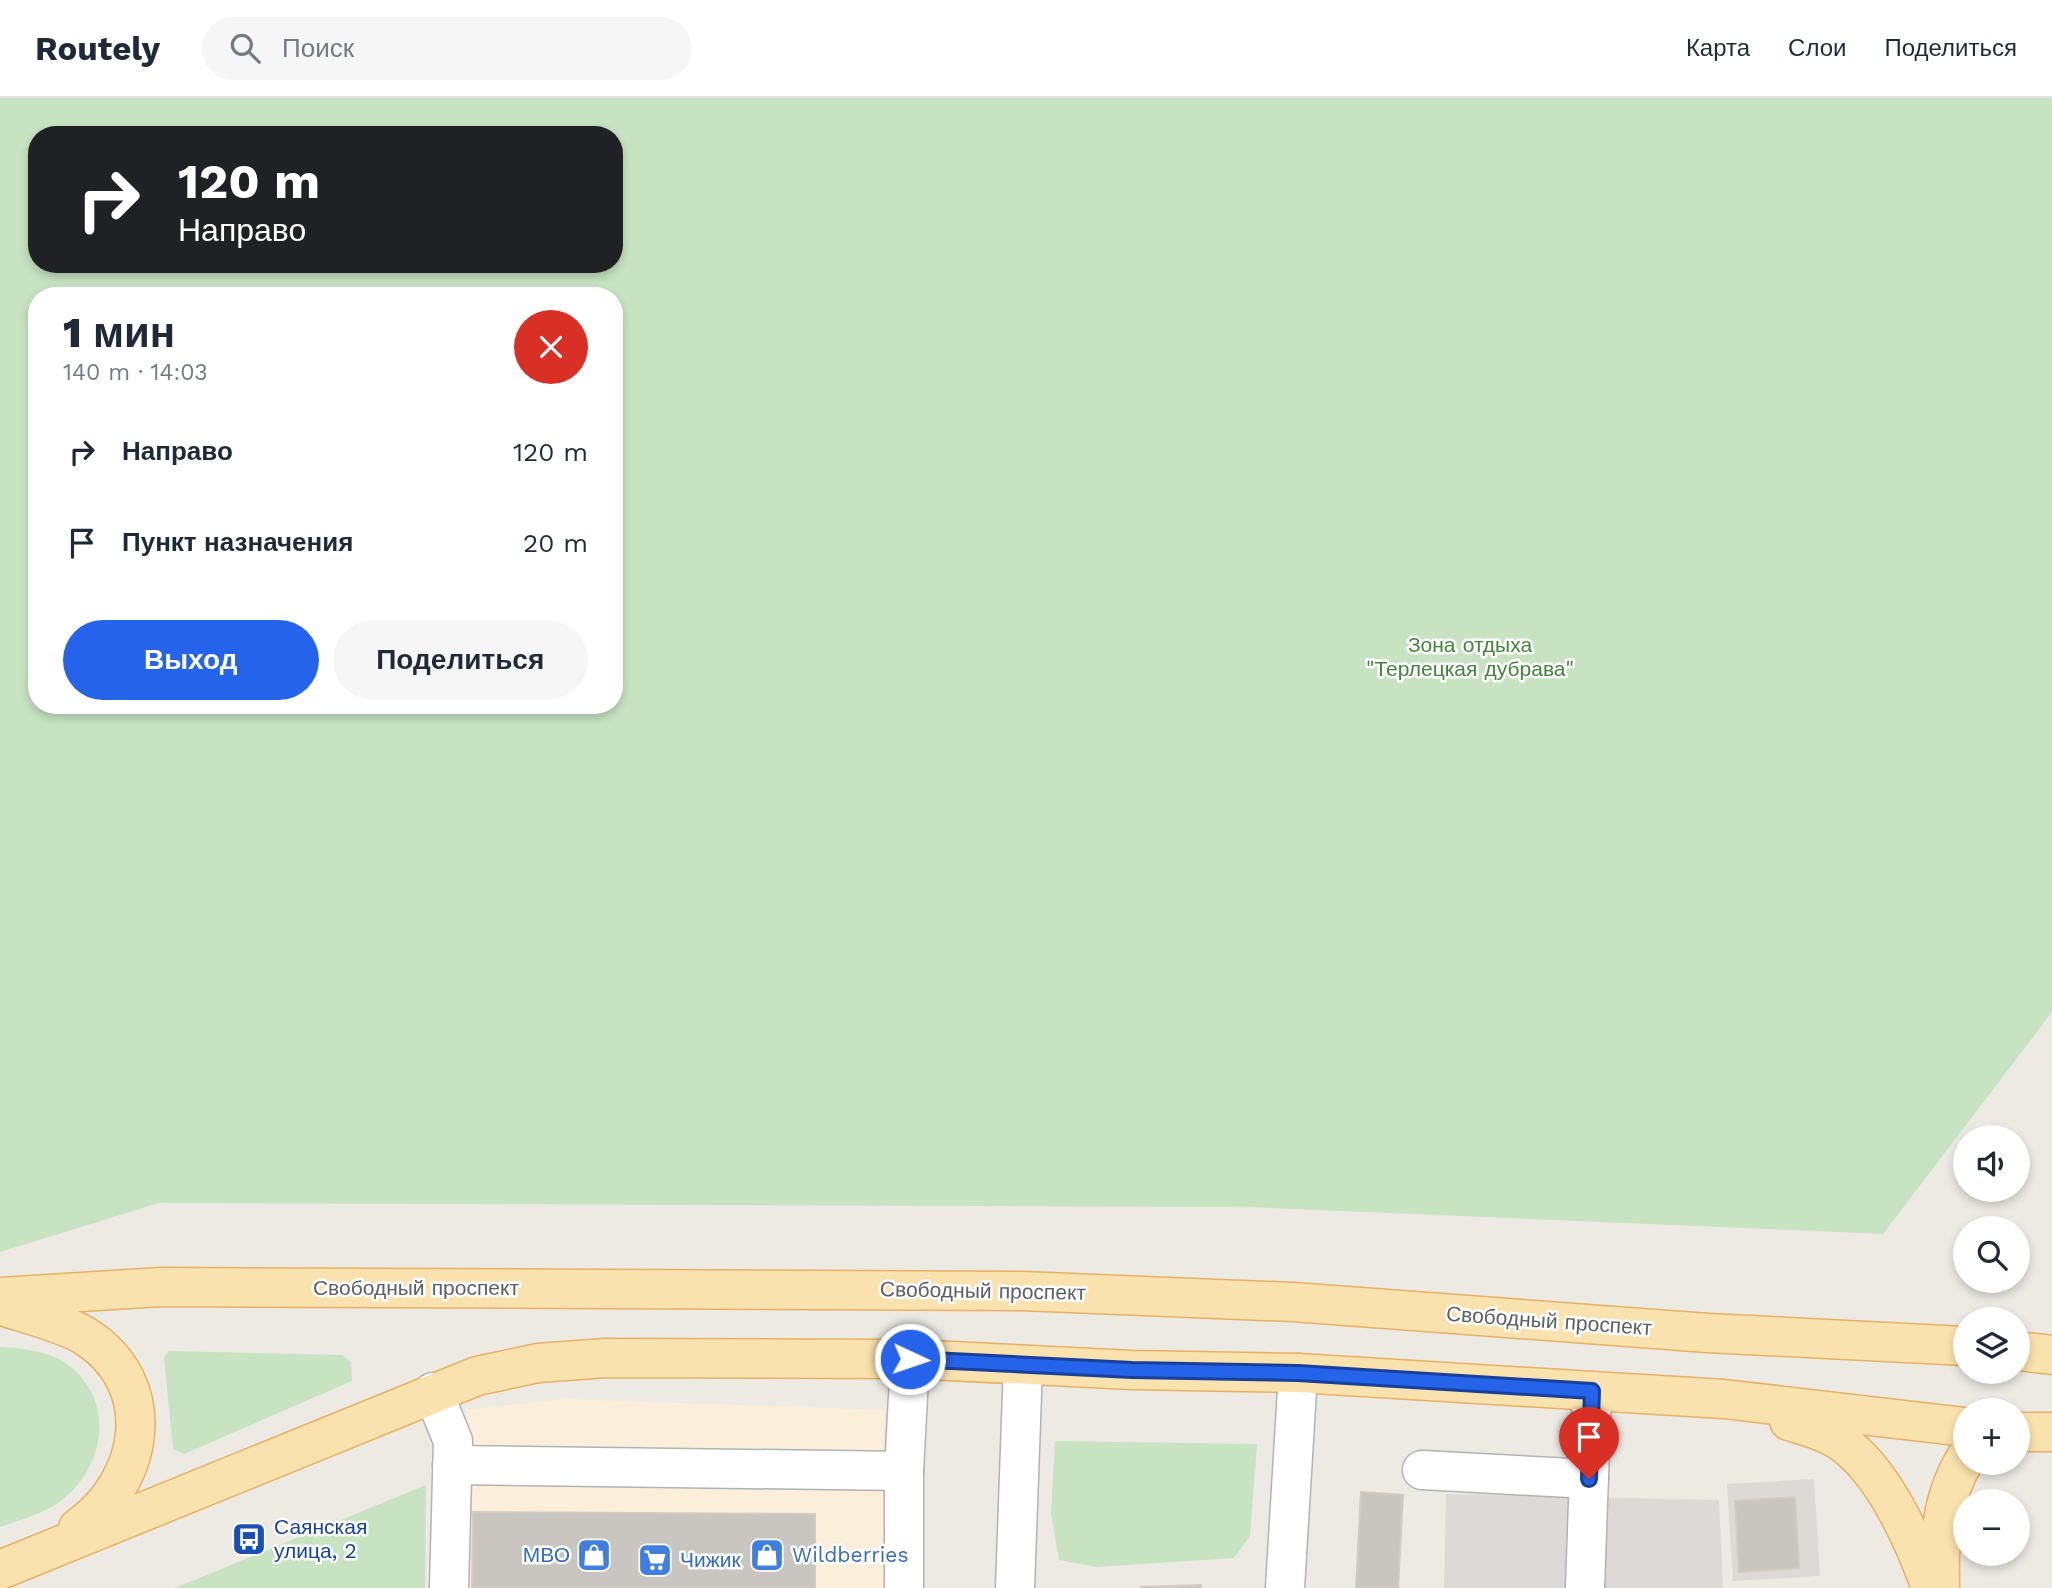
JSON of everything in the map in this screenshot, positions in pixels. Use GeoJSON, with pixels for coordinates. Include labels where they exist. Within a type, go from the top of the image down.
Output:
{"type":"FeatureCollection","features":[{"type":"Feature","properties":{"kind":"main road","name":"Свободный проспект"},"geometry":{"type":"LineString","coordinates":[[0,1297],[161,1287],[1022,1291],[1293,1301],[1708,1333],[1953,1345]]}},
{"type":"Feature","properties":{"kind":"main road"},"geometry":{"type":"LineString","coordinates":[[0,1305],[83,1335],[109,1355],[126,1377],[136,1407],[136,1434],[113,1495],[88,1522],[47,1550]]}},
{"type":"Feature","properties":{"kind":"main road"},"geometry":{"type":"LineString","coordinates":[[2030,1352],[2052,1354]]}},
{"type":"Feature","properties":{"kind":"main road"},"geometry":{"type":"LineString","coordinates":[[0,1570],[433,1392],[477,1376],[538,1363],[606,1358],[910,1359],[1298,1373],[1724,1399],[1953,1426]]}},
{"type":"Feature","properties":{"kind":"main road"},"geometry":{"type":"LineString","coordinates":[[1724,1399],[1811,1428],[1838,1440],[1853,1451],[1903,1517],[1931,1588]]}},
{"type":"Feature","properties":{"kind":"main road"},"geometry":{"type":"LineString","coordinates":[[1940,1588],[1940,1526],[1958,1475]]}},
{"type":"Feature","properties":{"kind":"lane"},"geometry":{"type":"LineString","coordinates":[[904,1588],[904,1471],[910,1359]]}},
{"type":"Feature","properties":{"kind":"lane"},"geometry":{"type":"LineString","coordinates":[[1015,1588],[1023,1365]]}},
{"type":"Feature","properties":{"kind":"lane"},"geometry":{"type":"LineString","coordinates":[[1285,1588],[1298,1373]]}},
{"type":"Feature","properties":{"kind":"lane"},"geometry":{"type":"LineString","coordinates":[[1585,1588],[1592,1391]]}},
{"type":"Feature","properties":{"kind":"lane"},"geometry":{"type":"LineString","coordinates":[[433,1392],[453,1441],[449,1588]]}},
{"type":"Feature","properties":{"kind":"lane"},"geometry":{"type":"LineString","coordinates":[[452,1465],[904,1471]]}},
{"type":"Feature","properties":{"kind":"lane"},"geometry":{"type":"LineString","coordinates":[[1422,1470],[1589,1479]]}},
{"type":"Feature","properties":{"kind":"shaded area"},"geometry":{"type":"Polygon","coordinates":[[[562,1399],[884,1410],[883,1588],[460,1588],[466,1410],[562,1399]]]}},
{"type":"Feature","properties":{"kind":"shaded area"},"geometry":{"type":"Polygon","coordinates":[[[1814,1479],[1820,1576],[1733,1581],[1727,1484],[1814,1479]]]}},
{"type":"Feature","properties":{"kind":"shaded area"},"geometry":{"type":"Polygon","coordinates":[[[1446,1494],[1719,1500],[1723,1588],[1444,1588],[1446,1494]]]}},
{"type":"Feature","properties":{"kind":"green space","name":"Зона отдыха \"Терлецкая дубрава\""},"geometry":{"type":"Polygon","coordinates":[[[0,98],[2052,98],[2052,1012],[1966,1125],[1953,1125],[1953,1142],[1883,1234],[1249,1207],[159,1203],[0,1252],[0,98]]]}},
{"type":"Feature","properties":{"kind":"green space"},"geometry":{"type":"Polygon","coordinates":[[[0,1347],[44,1353],[67,1364],[82,1378],[92,1394],[98,1411],[99,1429],[91,1464],[68,1495],[45,1510],[0,1527],[0,1347]]]}},
{"type":"Feature","properties":{"kind":"green space"},"geometry":{"type":"Polygon","coordinates":[[[169,1351],[342,1355],[351,1362],[352,1381],[184,1454],[173,1449],[164,1357],[169,1351]]]}},
{"type":"Feature","properties":{"kind":"green space"},"geometry":{"type":"Polygon","coordinates":[[[1055,1441],[1257,1444],[1250,1536],[1234,1558],[1096,1567],[1059,1560],[1051,1513],[1055,1441]]]}},
{"type":"Feature","properties":{"kind":"green space"},"geometry":{"type":"Polygon","coordinates":[[[426,1485],[425,1588],[175,1588],[426,1485]]]}},
{"type":"Feature","properties":{"kind":"building"},"geometry":{"type":"Polygon","coordinates":[[[1361,1492],[1403,1495],[1398,1588],[1356,1588],[1361,1492]]]}},
{"type":"Feature","properties":{"kind":"building"},"geometry":{"type":"Polygon","coordinates":[[[1795,1497],[1799,1568],[1739,1572],[1735,1501],[1795,1497]]]}},
{"type":"Feature","properties":{"kind":"building"},"geometry":{"type":"Polygon","coordinates":[[[473,1512],[815,1514],[815,1588],[472,1588],[473,1512]]]}},
{"type":"Feature","properties":{"kind":"building"},"geometry":{"type":"Polygon","coordinates":[[[1201,1585],[1201,1588],[1141,1588],[1141,1587],[1201,1585]]]}},
{"type":"Feature","properties":{"kind":"place","name":"Саянская улица, 2"},"geometry":{"type":"Point","coordinates":[249,1539]}},
{"type":"Feature","properties":{"kind":"place","name":"МВО"},"geometry":{"type":"Point","coordinates":[594,1555]}},
{"type":"Feature","properties":{"kind":"place","name":"Wildberries"},"geometry":{"type":"Point","coordinates":[767,1555]}},
{"type":"Feature","properties":{"kind":"place","name":"Чижик"},"geometry":{"type":"Point","coordinates":[655,1560]}},
{"type":"Feature","properties":{"kind":"route"},"geometry":{"type":"LineString","coordinates":[[910,1359],[1132,1370],[1298,1373],[1592,1391],[1589,1479]]}}]}
